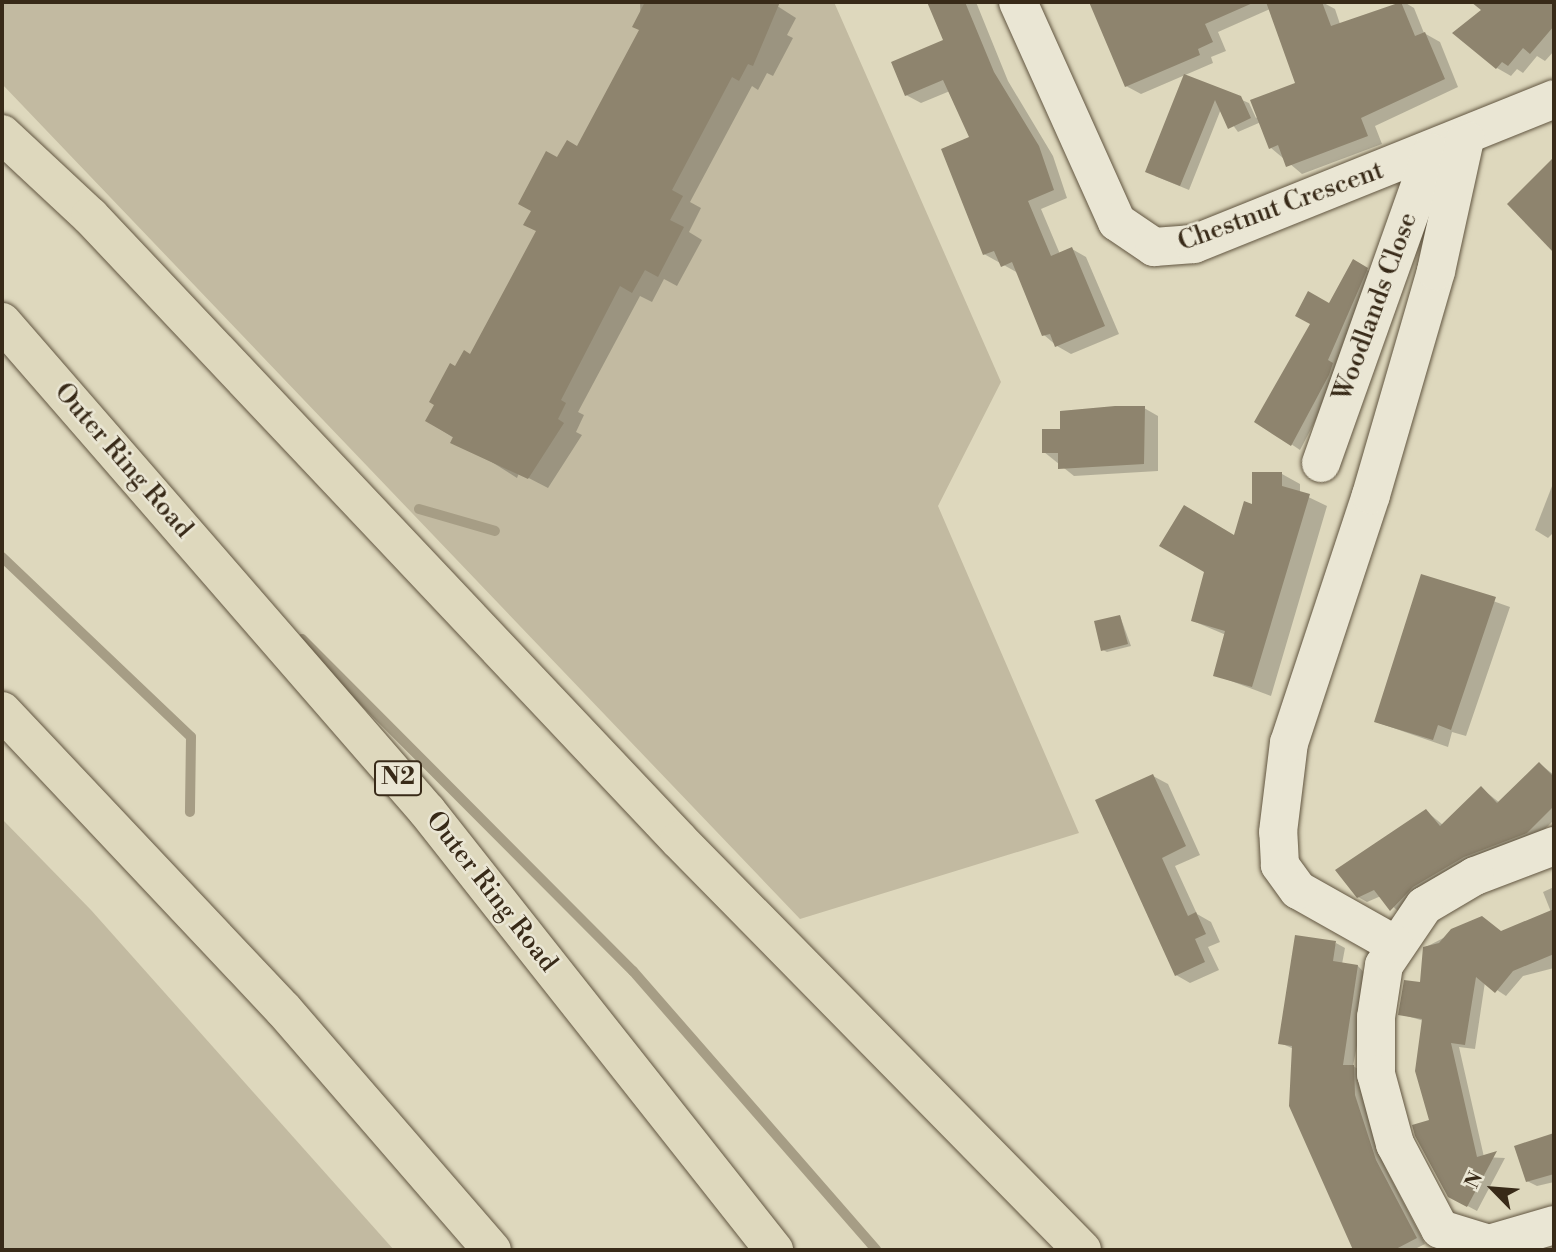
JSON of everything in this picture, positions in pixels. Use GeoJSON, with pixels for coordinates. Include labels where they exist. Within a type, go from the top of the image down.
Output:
{"type":"FeatureCollection","features":[{"type":"Feature","properties":{"kind":"highway"},"geometry":{"type":"LineString","coordinates":[[2,134],[90,216],[679,840],[1082,1250]]}},
{"type":"Feature","properties":{"kind":"highway","name":"Outer Ring Road"},"geometry":{"type":"LineString","coordinates":[[2,322],[427,811],[774,1250]]}},
{"type":"Feature","properties":{"kind":"highway"},"geometry":{"type":"LineString","coordinates":[[2,711],[283,1009],[492,1250]]}},
{"type":"Feature","properties":{"kind":"street","name":"Chestnut Crescent"},"geometry":{"type":"LineString","coordinates":[[1018,2],[1117,222],[1148,244],[1194,244],[1448,145],[1554,99]]}},
{"type":"Feature","properties":{"kind":"street","name":"Woodlands Close"},"geometry":{"type":"LineString","coordinates":[[1321,463],[1448,145]]}},
{"type":"Feature","properties":{"kind":"street"},"geometry":{"type":"LineString","coordinates":[[1394,944],[1298,890],[1280,865],[1278,832],[1289,743],[1436,271],[1448,145]]}},
{"type":"Feature","properties":{"kind":"street"},"geometry":{"type":"LineString","coordinates":[[1554,846],[1475,876],[1424,906],[1394,944],[1384,965],[1378,1004],[1376,1074],[1395,1144],[1419,1196],[1440,1229],[1489,1244],[1554,1225]]}},
{"type":"Feature","properties":{"kind":"shaded area"},"geometry":{"type":"Polygon","coordinates":[[[2,2],[834,2],[1001,382],[938,506],[1079,833],[800,919],[2,84],[2,2]]]}},
{"type":"Feature","properties":{"kind":"shaded area"},"geometry":{"type":"Polygon","coordinates":[[[2,819],[91,910],[394,1250],[2,1250],[2,819]]]}},
{"type":"Feature","properties":{"kind":"building"},"geometry":{"type":"Polygon","coordinates":[[[645,2],[780,2],[753,66],[748,64],[739,81],[732,77],[672,190],[683,196],[670,220],[684,227],[658,277],[645,270],[632,293],[620,286],[561,400],[566,403],[558,419],[564,423],[528,479],[450,443],[453,437],[425,421],[434,405],[429,402],[450,363],[455,366],[464,350],[470,354],[536,231],[523,225],[531,211],[518,204],[546,151],[557,157],[567,140],[577,146],[639,30],[632,27],[645,2]]]}},
{"type":"Feature","properties":{"kind":"building"},"geometry":{"type":"Polygon","coordinates":[[[927,2],[965,2],[994,72],[1039,146],[1054,190],[1028,201],[1051,256],[1072,247],[1105,326],[1055,347],[1050,334],[1042,336],[1012,262],[1001,267],[994,251],[983,255],[941,149],[969,137],[943,80],[905,96],[891,62],[943,40],[927,2]]]}},
{"type":"Feature","properties":{"kind":"building"},"geometry":{"type":"Polygon","coordinates":[[[1089,2],[1255,2],[1205,24],[1213,42],[1198,49],[1200,55],[1125,87],[1089,2]]]}},
{"type":"Feature","properties":{"kind":"building"},"geometry":{"type":"Polygon","coordinates":[[[1266,2],[1322,2],[1331,26],[1401,2],[1415,36],[1425,32],[1445,79],[1361,118],[1368,136],[1286,167],[1278,145],[1269,149],[1250,100],[1295,83],[1266,2]]]}},
{"type":"Feature","properties":{"kind":"building"},"geometry":{"type":"Polygon","coordinates":[[[1471,2],[1554,2],[1554,26],[1530,54],[1523,48],[1508,66],[1502,62],[1496,69],[1452,33],[1481,10],[1471,2]]]}},
{"type":"Feature","properties":{"kind":"building"},"geometry":{"type":"Polygon","coordinates":[[[1184,74],[1241,96],[1251,118],[1228,129],[1215,100],[1180,186],[1145,172],[1184,74]]]}},
{"type":"Feature","properties":{"kind":"building"},"geometry":{"type":"Polygon","coordinates":[[[1554,157],[1554,253],[1507,204],[1554,157]]]}},
{"type":"Feature","properties":{"kind":"building"},"geometry":{"type":"Polygon","coordinates":[[[1353,259],[1368,268],[1328,360],[1333,363],[1329,375],[1291,446],[1254,422],[1310,324],[1295,316],[1308,291],[1329,303],[1353,259]]]}},
{"type":"Feature","properties":{"kind":"building"},"geometry":{"type":"Polygon","coordinates":[[[1145,406],[1144,464],[1058,469],[1058,453],[1042,453],[1042,429],[1060,429],[1060,411],[1145,406]]]}},
{"type":"Feature","properties":{"kind":"building"},"geometry":{"type":"Polygon","coordinates":[[[1252,472],[1282,472],[1282,486],[1310,494],[1252,687],[1213,676],[1225,631],[1191,621],[1204,572],[1159,546],[1184,505],[1234,535],[1244,501],[1252,504],[1252,472]]]}},
{"type":"Feature","properties":{"kind":"building"},"geometry":{"type":"Polygon","coordinates":[[[1421,574],[1496,597],[1451,730],[1438,725],[1433,740],[1374,722],[1421,574]]]}},
{"type":"Feature","properties":{"kind":"building"},"geometry":{"type":"Polygon","coordinates":[[[1120,615],[1128,644],[1101,651],[1094,621],[1120,615]]]}},
{"type":"Feature","properties":{"kind":"building"},"geometry":{"type":"Polygon","coordinates":[[[1539,762],[1554,777],[1554,806],[1527,833],[1464,857],[1413,887],[1390,911],[1374,890],[1357,898],[1335,870],[1426,809],[1440,826],[1481,786],[1497,803],[1539,762]]]}},
{"type":"Feature","properties":{"kind":"building"},"geometry":{"type":"Polygon","coordinates":[[[1153,774],[1186,846],[1162,858],[1188,916],[1196,912],[1206,934],[1195,939],[1205,962],[1175,976],[1095,800],[1153,774]]]}},
{"type":"Feature","properties":{"kind":"building"},"geometry":{"type":"Polygon","coordinates":[[[1554,909],[1554,954],[1513,971],[1495,993],[1476,977],[1465,1045],[1451,1043],[1477,1157],[1497,1151],[1467,1207],[1448,1197],[1415,1136],[1412,1125],[1429,1120],[1415,1071],[1422,1019],[1398,1015],[1404,980],[1420,982],[1423,947],[1439,943],[1451,929],[1482,916],[1501,931],[1554,909]]]}},
{"type":"Feature","properties":{"kind":"building"},"geometry":{"type":"Polygon","coordinates":[[[1295,935],[1336,941],[1333,961],[1358,965],[1343,1065],[1354,1065],[1355,1095],[1376,1160],[1417,1238],[1394,1250],[1353,1250],[1289,1106],[1292,1046],[1278,1044],[1295,935]]]}},
{"type":"Feature","properties":{"kind":"building"},"geometry":{"type":"Polygon","coordinates":[[[1554,1133],[1554,1174],[1526,1182],[1514,1146],[1554,1133]]]}},
{"type":"Feature","properties":{"kind":"waterway"},"geometry":{"type":"LineString","coordinates":[[419,509],[495,531]]}},
{"type":"Feature","properties":{"kind":"waterway"},"geometry":{"type":"LineString","coordinates":[[2,557],[191,737],[190,812]]}},
{"type":"Feature","properties":{"kind":"waterway"},"geometry":{"type":"LineString","coordinates":[[302,639],[633,971],[876,1250]]}}]}
